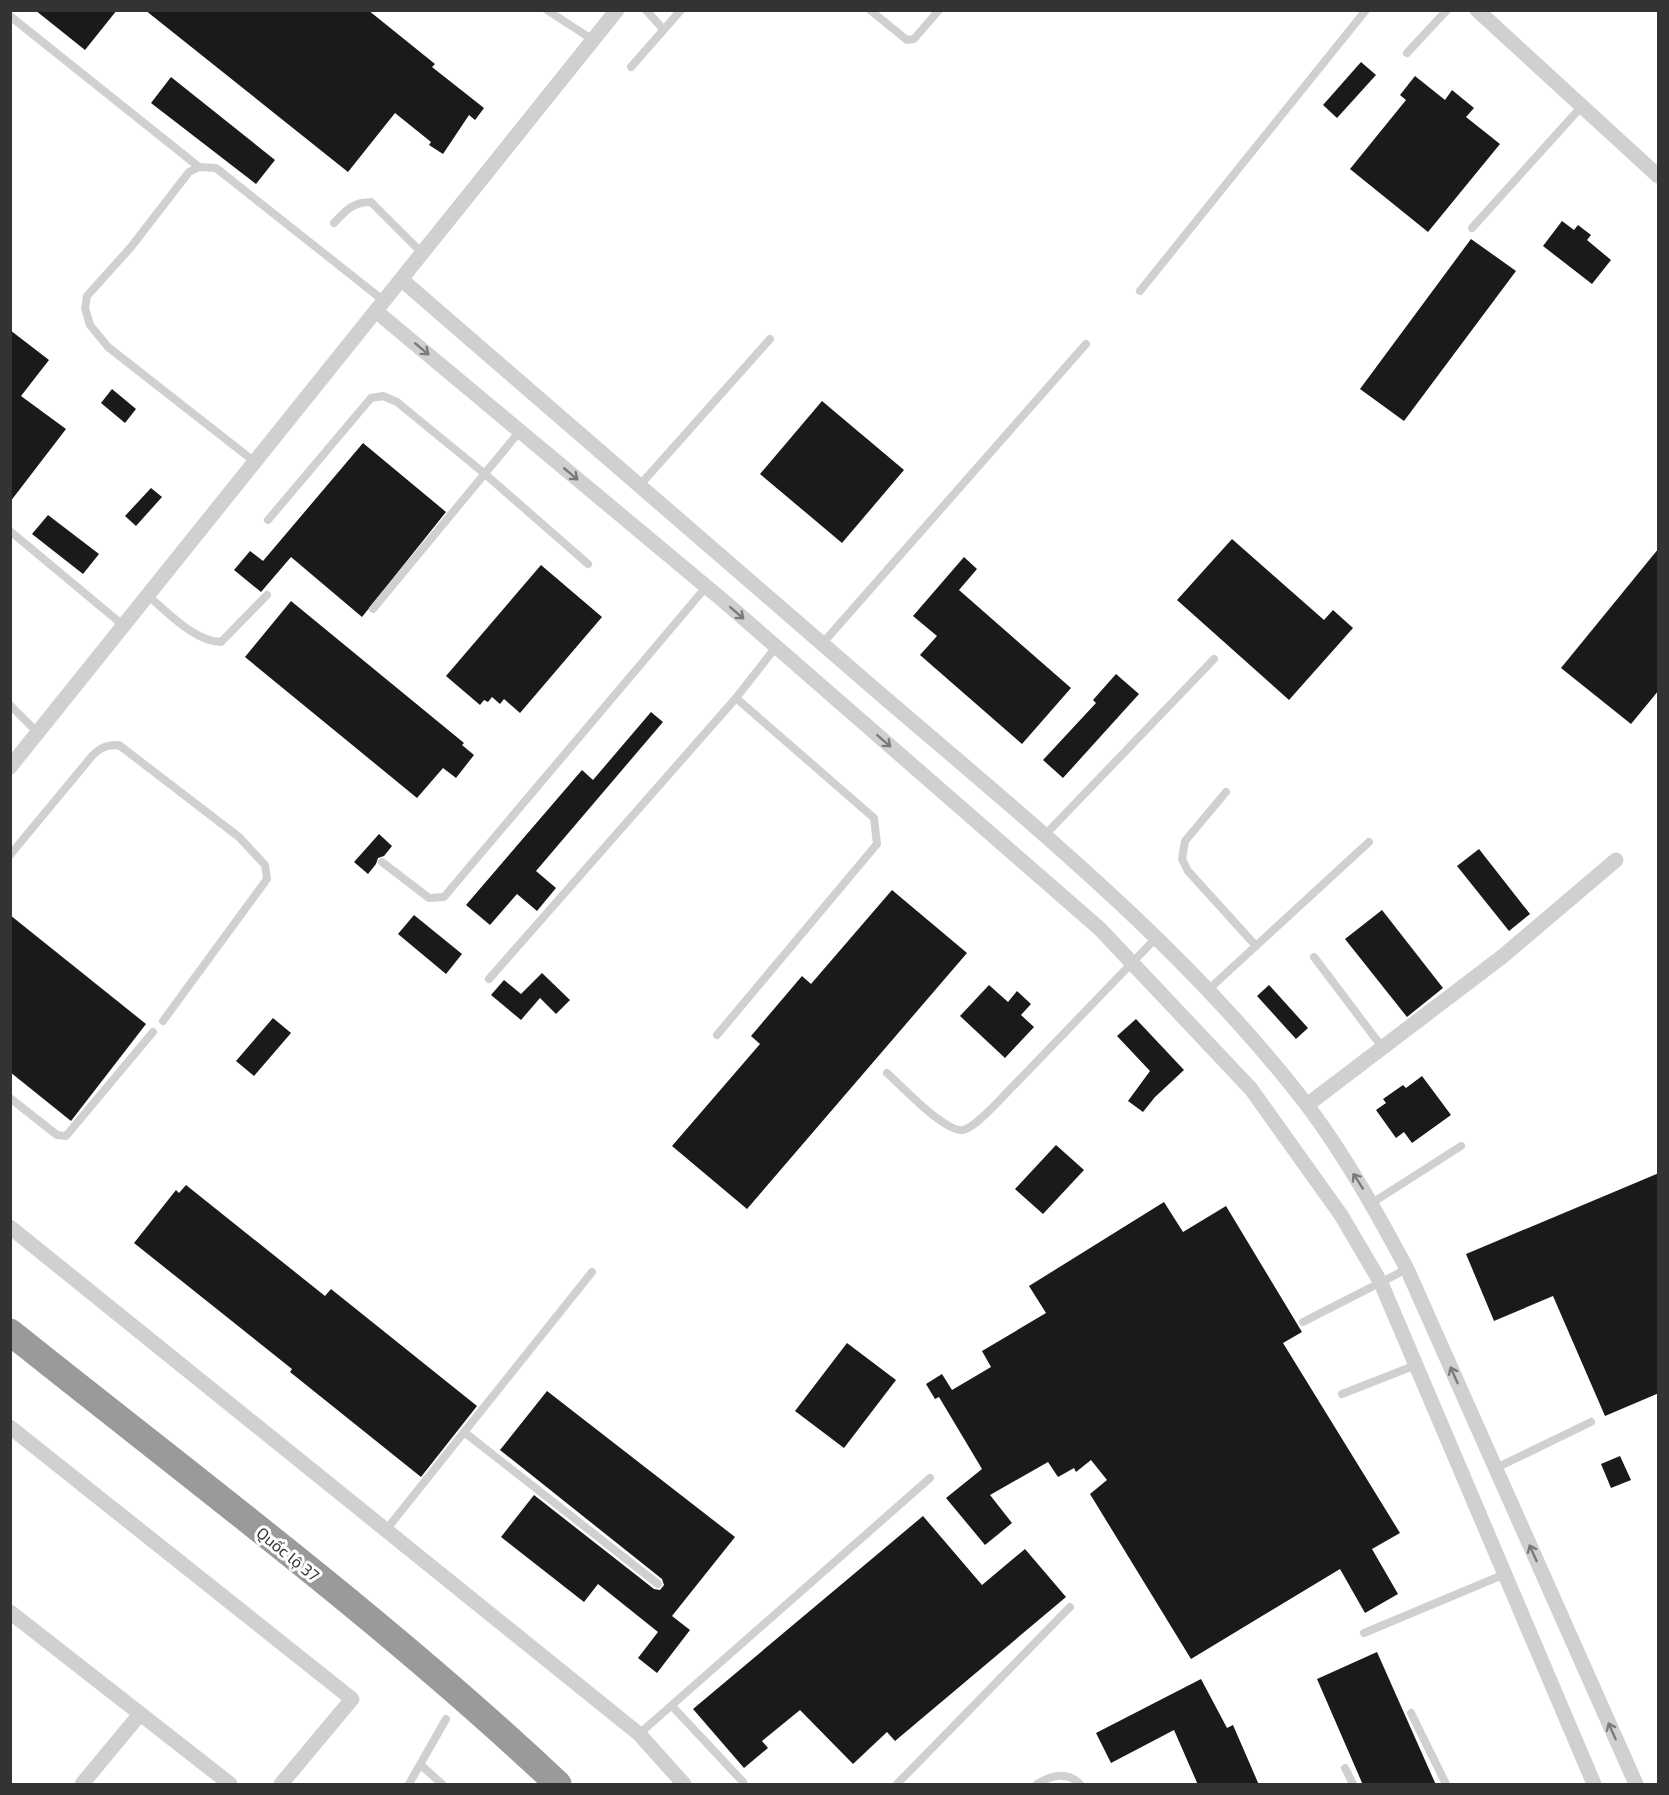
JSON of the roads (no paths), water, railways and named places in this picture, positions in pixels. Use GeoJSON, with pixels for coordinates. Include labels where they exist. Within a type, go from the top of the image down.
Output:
{"type":"FeatureCollection","features":[{"type":"Feature","properties":{"kind":"highway","name":"Quốc lộ 37"},"geometry":{"type":"LineString","coordinates":[[10,1332],[402,1645],[486,1716],[558,1785]]}},
{"type":"Feature","properties":{"kind":"street"},"geometry":{"type":"LineString","coordinates":[[10,768],[617,10]]}},
{"type":"Feature","properties":{"kind":"street"},"geometry":{"type":"LineString","coordinates":[[1478,10],[1659,176]]}},
{"type":"Feature","properties":{"kind":"street"},"geometry":{"type":"LineString","coordinates":[[402,280],[1044,836],[1155,939],[1258,1046],[1307,1106],[1372,1203],[1407,1269],[1636,1785]]}},
{"type":"Feature","properties":{"kind":"street"},"geometry":{"type":"LineString","coordinates":[[381,306],[519,431],[706,587],[1100,929],[1251,1089],[1341,1215],[1381,1283],[1594,1785]]}},
{"type":"Feature","properties":{"kind":"street"},"geometry":{"type":"LineString","coordinates":[[1307,1106],[1503,956],[1616,861]]}},
{"type":"Feature","properties":{"kind":"street"},"geometry":{"type":"LineString","coordinates":[[10,1227],[385,1532],[639,1734],[684,1785]]}},
{"type":"Feature","properties":{"kind":"street"},"geometry":{"type":"LineString","coordinates":[[10,1427],[352,1699],[281,1785]]}},
{"type":"Feature","properties":{"kind":"street"},"geometry":{"type":"LineString","coordinates":[[10,1611],[230,1785]]}},
{"type":"Feature","properties":{"kind":"street"},"geometry":{"type":"LineString","coordinates":[[82,1785],[141,1714]]}},
{"type":"Feature","properties":{"kind":"lane"},"geometry":{"type":"LineString","coordinates":[[547,10],[593,40]]}},
{"type":"Feature","properties":{"kind":"lane"},"geometry":{"type":"LineString","coordinates":[[646,10],[663,29]]}},
{"type":"Feature","properties":{"kind":"lane"},"geometry":{"type":"LineString","coordinates":[[632,67],[681,10]]}},
{"type":"Feature","properties":{"kind":"lane"},"geometry":{"type":"LineString","coordinates":[[870,10],[901,36],[910,40],[914,39],[939,10]]}},
{"type":"Feature","properties":{"kind":"lane"},"geometry":{"type":"LineString","coordinates":[[1140,291],[1366,10]]}},
{"type":"Feature","properties":{"kind":"lane"},"geometry":{"type":"LineString","coordinates":[[1407,53],[1447,10]]}},
{"type":"Feature","properties":{"kind":"lane"},"geometry":{"type":"LineString","coordinates":[[10,16],[199,167]]}},
{"type":"Feature","properties":{"kind":"lane"},"geometry":{"type":"LineString","coordinates":[[1472,228],[1582,106]]}},
{"type":"Feature","properties":{"kind":"lane"},"geometry":{"type":"LineString","coordinates":[[255,462],[108,347],[90,325],[85,308],[87,296],[131,247],[189,172],[199,167],[216,168],[381,306]]}},
{"type":"Feature","properties":{"kind":"lane"},"geometry":{"type":"LineString","coordinates":[[334,223],[349,206],[360,202],[371,202],[423,254]]}},
{"type":"Feature","properties":{"kind":"lane"},"geometry":{"type":"LineString","coordinates":[[639,485],[770,339]]}},
{"type":"Feature","properties":{"kind":"lane"},"geometry":{"type":"LineString","coordinates":[[822,644],[1086,344]]}},
{"type":"Feature","properties":{"kind":"lane"},"geometry":{"type":"LineString","coordinates":[[268,520],[371,398],[376,396],[397,402],[485,474],[588,564]]}},
{"type":"Feature","properties":{"kind":"lane"},"geometry":{"type":"LineString","coordinates":[[373,609],[519,431]]}},
{"type":"Feature","properties":{"kind":"lane"},"geometry":{"type":"LineString","coordinates":[[10,531],[124,626]]}},
{"type":"Feature","properties":{"kind":"lane"},"geometry":{"type":"LineString","coordinates":[[382,862],[429,898],[444,897],[706,587]]}},
{"type":"Feature","properties":{"kind":"lane"},"geometry":{"type":"LineString","coordinates":[[148,597],[197,634],[209,641],[221,642],[267,595]]}},
{"type":"Feature","properties":{"kind":"lane"},"geometry":{"type":"LineString","coordinates":[[489,979],[736,698],[776,647]]}},
{"type":"Feature","properties":{"kind":"lane"},"geometry":{"type":"LineString","coordinates":[[1044,836],[1214,659]]}},
{"type":"Feature","properties":{"kind":"lane"},"geometry":{"type":"LineString","coordinates":[[717,1035],[878,844],[874,818],[736,698]]}},
{"type":"Feature","properties":{"kind":"lane"},"geometry":{"type":"LineString","coordinates":[[10,705],[38,733]]}},
{"type":"Feature","properties":{"kind":"lane"},"geometry":{"type":"LineString","coordinates":[[10,855],[92,756],[100,748],[109,745],[119,745],[213,815],[246,844],[265,865],[267,879],[163,1020]]}},
{"type":"Feature","properties":{"kind":"lane"},"geometry":{"type":"LineString","coordinates":[[1226,792],[1185,841],[1182,859],[1188,871],[1256,946]]}},
{"type":"Feature","properties":{"kind":"lane"},"geometry":{"type":"LineString","coordinates":[[1207,991],[1369,842]]}},
{"type":"Feature","properties":{"kind":"lane"},"geometry":{"type":"LineString","coordinates":[[887,1073],[954,1130],[963,1130],[993,1107],[1155,939]]}},
{"type":"Feature","properties":{"kind":"lane"},"geometry":{"type":"LineString","coordinates":[[1314,957],[1382,1047]]}},
{"type":"Feature","properties":{"kind":"lane"},"geometry":{"type":"LineString","coordinates":[[10,1098],[57,1135],[66,1136],[153,1032]]}},
{"type":"Feature","properties":{"kind":"lane"},"geometry":{"type":"LineString","coordinates":[[1372,1203],[1461,1146]]}},
{"type":"Feature","properties":{"kind":"lane"},"geometry":{"type":"LineString","coordinates":[[1303,1322],[1407,1269]]}},
{"type":"Feature","properties":{"kind":"lane"},"geometry":{"type":"LineString","coordinates":[[385,1532],[592,1272]]}},
{"type":"Feature","properties":{"kind":"lane"},"geometry":{"type":"LineString","coordinates":[[1342,1394],[1416,1365]]}},
{"type":"Feature","properties":{"kind":"lane"},"geometry":{"type":"LineString","coordinates":[[1496,1468],[1591,1422]]}},
{"type":"Feature","properties":{"kind":"lane"},"geometry":{"type":"LineString","coordinates":[[464,1432],[658,1584]]}},
{"type":"Feature","properties":{"kind":"lane"},"geometry":{"type":"LineString","coordinates":[[639,1734],[930,1478]]}},
{"type":"Feature","properties":{"kind":"lane"},"geometry":{"type":"LineString","coordinates":[[1364,1633],[1505,1574]]}},
{"type":"Feature","properties":{"kind":"lane"},"geometry":{"type":"LineString","coordinates":[[897,1785],[1070,1607]]}},
{"type":"Feature","properties":{"kind":"lane"},"geometry":{"type":"LineString","coordinates":[[672,1706],[743,1782]]}},
{"type":"Feature","properties":{"kind":"lane"},"geometry":{"type":"LineString","coordinates":[[1411,1713],[1446,1785]]}},
{"type":"Feature","properties":{"kind":"lane"},"geometry":{"type":"LineString","coordinates":[[409,1785],[422,1766],[446,1719]]}},
{"type":"Feature","properties":{"kind":"lane"},"geometry":{"type":"LineString","coordinates":[[422,1766],[442,1785]]}},
{"type":"Feature","properties":{"kind":"lane"},"geometry":{"type":"LineString","coordinates":[[1345,1768],[1353,1785]]}},
{"type":"Feature","properties":{"kind":"lane"},"geometry":{"type":"LineString","coordinates":[[1037,1785],[1062,1775],[1072,1777],[1080,1785]]}}]}
